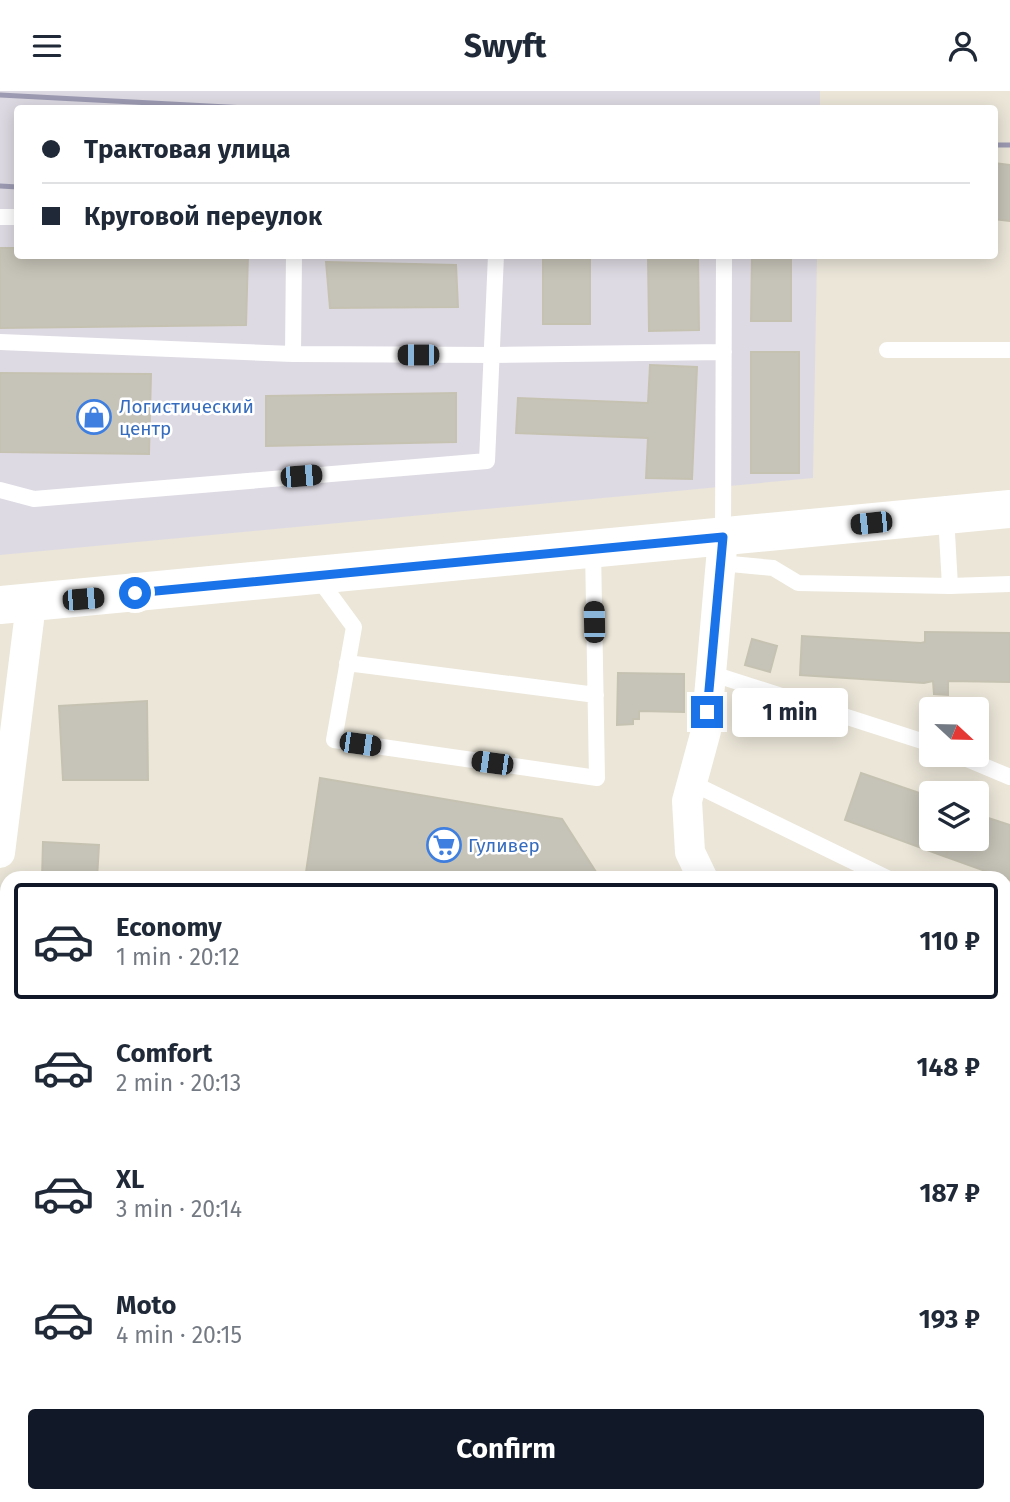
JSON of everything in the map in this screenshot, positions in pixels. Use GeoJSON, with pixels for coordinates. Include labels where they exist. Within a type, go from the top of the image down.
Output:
{"type":"FeatureCollection","features":[{"type":"Feature","properties":{"kind":"main road"},"geometry":{"type":"LineString","coordinates":[[15,604],[593,549],[722,550],[1010,509]]}},
{"type":"Feature","properties":{"kind":"street"},"geometry":{"type":"LineString","coordinates":[[699,871],[690,852],[687,801],[706,731],[722,550]]}},
{"type":"Feature","properties":{"kind":"street"},"geometry":{"type":"LineString","coordinates":[[0,853],[15,604]]}},
{"type":"Feature","properties":{"kind":"lane"},"geometry":{"type":"LineString","coordinates":[[293,354],[294,259]]}},
{"type":"Feature","properties":{"kind":"lane"},"geometry":{"type":"LineString","coordinates":[[0,490],[34,499],[487,461],[496,259]]}},
{"type":"Feature","properties":{"kind":"lane"},"geometry":{"type":"LineString","coordinates":[[724,259],[722,550],[773,568],[798,583],[950,586],[1010,584]]}},
{"type":"Feature","properties":{"kind":"lane"},"geometry":{"type":"LineString","coordinates":[[0,342],[293,354],[724,352]]}},
{"type":"Feature","properties":{"kind":"lane"},"geometry":{"type":"LineString","coordinates":[[887,350],[1010,350]]}},
{"type":"Feature","properties":{"kind":"lane"},"geometry":{"type":"LineString","coordinates":[[946,516],[950,586]]}},
{"type":"Feature","properties":{"kind":"lane"},"geometry":{"type":"LineString","coordinates":[[317,576],[354,627],[334,740],[597,778],[593,549]]}},
{"type":"Feature","properties":{"kind":"lane"},"geometry":{"type":"LineString","coordinates":[[348,663],[596,695]]}},
{"type":"Feature","properties":{"kind":"lane"},"geometry":{"type":"LineString","coordinates":[[710,673],[919,740]]}},
{"type":"Feature","properties":{"kind":"lane"},"geometry":{"type":"LineString","coordinates":[[986,767],[1010,777]]}},
{"type":"Feature","properties":{"kind":"lane"},"geometry":{"type":"LineString","coordinates":[[692,783],[873,871]]}},
{"type":"Feature","properties":{"kind":"shaded area"},"geometry":{"type":"Polygon","coordinates":[[[0,91],[820,91],[820,105],[14,105],[14,259],[817,259],[813,478],[0,555],[0,91]]]}},
{"type":"Feature","properties":{"kind":"building"},"geometry":{"type":"Polygon","coordinates":[[[998,164],[1010,165],[1010,221],[998,220],[998,164]]]}},
{"type":"Feature","properties":{"kind":"building"},"geometry":{"type":"Polygon","coordinates":[[[0,248],[14,248],[14,259],[248,259],[246,325],[0,328],[0,248]]]}},
{"type":"Feature","properties":{"kind":"building"},"geometry":{"type":"Polygon","coordinates":[[[543,259],[590,259],[590,324],[543,324],[543,259]]]}},
{"type":"Feature","properties":{"kind":"building"},"geometry":{"type":"Polygon","coordinates":[[[648,259],[698,259],[699,330],[649,331],[648,259]]]}},
{"type":"Feature","properties":{"kind":"building"},"geometry":{"type":"Polygon","coordinates":[[[752,259],[791,259],[791,321],[751,321],[752,259]]]}},
{"type":"Feature","properties":{"kind":"building"},"geometry":{"type":"Polygon","coordinates":[[[326,262],[456,265],[458,307],[330,308],[326,262]]]}},
{"type":"Feature","properties":{"kind":"building"},"geometry":{"type":"Polygon","coordinates":[[[751,352],[799,352],[799,473],[751,473],[751,352]]]}},
{"type":"Feature","properties":{"kind":"building"},"geometry":{"type":"Polygon","coordinates":[[[650,365],[697,367],[692,479],[646,478],[648,438],[516,433],[518,398],[648,403],[650,365]]]}},
{"type":"Feature","properties":{"kind":"building"},"geometry":{"type":"Polygon","coordinates":[[[0,373],[151,374],[149,454],[0,452],[0,373]]]}},
{"type":"Feature","properties":{"kind":"building"},"geometry":{"type":"Polygon","coordinates":[[[456,393],[456,442],[266,446],[266,396],[456,393]]]}},
{"type":"Feature","properties":{"kind":"building"},"geometry":{"type":"Polygon","coordinates":[[[925,632],[1010,633],[1010,682],[948,681],[948,695],[934,694],[933,681],[924,683],[800,675],[802,636],[921,643],[925,642],[925,632]]]}},
{"type":"Feature","properties":{"kind":"building"},"geometry":{"type":"Polygon","coordinates":[[[752,639],[777,646],[770,672],[745,665],[752,639]]]}},
{"type":"Feature","properties":{"kind":"building"},"geometry":{"type":"Polygon","coordinates":[[[618,673],[684,674],[684,712],[639,711],[639,719],[633,719],[633,724],[617,725],[618,673]]]}},
{"type":"Feature","properties":{"kind":"building"},"geometry":{"type":"Polygon","coordinates":[[[147,701],[148,780],[63,780],[59,706],[147,701]]]}},
{"type":"Feature","properties":{"kind":"building"},"geometry":{"type":"Polygon","coordinates":[[[861,773],[919,793],[919,847],[845,820],[861,773]]]}},
{"type":"Feature","properties":{"kind":"building","name":"Гуливер"},"geometry":{"type":"Polygon","coordinates":[[[320,778],[562,819],[595,871],[306,871],[320,778]]]}},
{"type":"Feature","properties":{"kind":"building"},"geometry":{"type":"Polygon","coordinates":[[[989,818],[1010,825],[1010,871],[985,871],[946,857],[948,851],[989,851],[989,818]]]}},
{"type":"Feature","properties":{"kind":"building"},"geometry":{"type":"Polygon","coordinates":[[[43,842],[99,845],[97,871],[42,871],[43,842]]]}},
{"type":"Feature","properties":{"kind":"building"},"geometry":{"type":"Polygon","coordinates":[[[930,851],[948,851],[946,857],[930,851]]]}},
{"type":"Feature","properties":{"kind":"railway"},"geometry":{"type":"LineString","coordinates":[[0,95],[190,105]]}},
{"type":"Feature","properties":{"kind":"railway"},"geometry":{"type":"LineString","coordinates":[[998,145],[1010,145]]}},
{"type":"Feature","properties":{"kind":"railway"},"geometry":{"type":"LineString","coordinates":[[0,186],[14,187]]}},
{"type":"Feature","properties":{"kind":"place","name":"Логистический центр"},"geometry":{"type":"Point","coordinates":[94,417]}},
{"type":"Feature","properties":{"kind":"place","name":"Гуливер"},"geometry":{"type":"Point","coordinates":[444,845]}},
{"type":"Feature","properties":{"kind":"route"},"geometry":{"type":"LineString","coordinates":[[135,593],[723,537],[707,712]]}}]}
